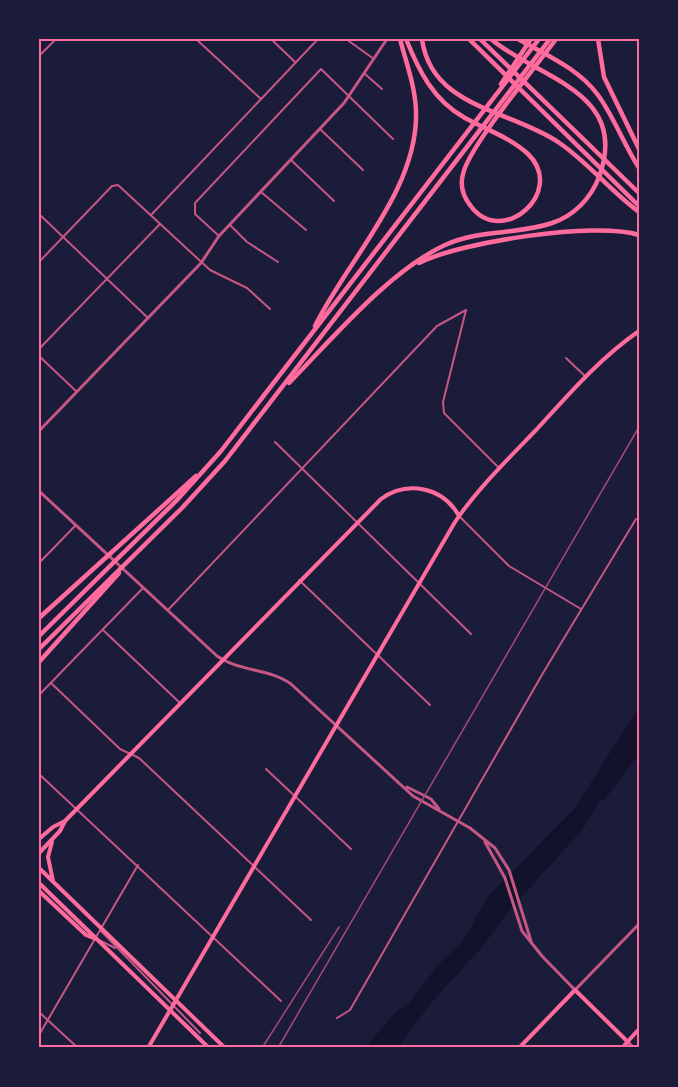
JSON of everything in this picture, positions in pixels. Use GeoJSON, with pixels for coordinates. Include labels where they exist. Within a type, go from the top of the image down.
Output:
{"type":"FeatureCollection","features":[{"type":"Feature","properties":{"kind":"highway"},"geometry":{"type":"LineString","coordinates":[[310,335],[372,232],[409,160],[416,129],[416,103],[400,39]]}},
{"type":"Feature","properties":{"kind":"highway"},"geometry":{"type":"LineString","coordinates":[[406,39],[419,70],[429,86],[457,113],[499,136],[534,160],[540,182],[537,196],[531,207],[516,218],[503,221],[489,219],[472,208],[463,191],[463,172],[492,125],[556,39]]}},
{"type":"Feature","properties":{"kind":"highway"},"geometry":{"type":"LineString","coordinates":[[422,39],[427,59],[438,79],[451,91],[468,101],[553,139],[639,212]]}},
{"type":"Feature","properties":{"kind":"highway"},"geometry":{"type":"LineString","coordinates":[[470,39],[639,206]]}},
{"type":"Feature","properties":{"kind":"highway"},"geometry":{"type":"LineString","coordinates":[[480,39],[639,193]]}},
{"type":"Feature","properties":{"kind":"highway"},"geometry":{"type":"LineString","coordinates":[[274,397],[385,287],[421,258],[458,240],[554,223],[572,213],[586,199],[596,183],[603,164],[604,143],[601,127],[582,95],[568,84],[504,50],[491,39]]}},
{"type":"Feature","properties":{"kind":"highway"},"geometry":{"type":"LineString","coordinates":[[518,39],[579,75],[597,94],[639,168]]}},
{"type":"Feature","properties":{"kind":"highway"},"geometry":{"type":"LineString","coordinates":[[489,104],[531,39]]}},
{"type":"Feature","properties":{"kind":"highway"},"geometry":{"type":"LineString","coordinates":[[39,636],[204,471],[539,39]]}},
{"type":"Feature","properties":{"kind":"highway"},"geometry":{"type":"LineString","coordinates":[[39,662],[125,564],[208,480],[550,39]]}},
{"type":"Feature","properties":{"kind":"highway"},"geometry":{"type":"LineString","coordinates":[[598,39],[604,76],[639,149]]}},
{"type":"Feature","properties":{"kind":"highway"},"geometry":{"type":"LineString","coordinates":[[409,269],[446,251],[479,244],[594,229],[620,230],[639,235]]}},
{"type":"Feature","properties":{"kind":"highway"},"geometry":{"type":"LineString","coordinates":[[39,618],[122,544],[179,489],[204,471]]}},
{"type":"Feature","properties":{"kind":"highway"},"geometry":{"type":"LineString","coordinates":[[39,649],[110,581]]}},
{"type":"Feature","properties":{"kind":"main road"},"geometry":{"type":"LineString","coordinates":[[148,1048],[459,516],[500,468],[586,377],[615,348],[639,331]]}},
{"type":"Feature","properties":{"kind":"main road"},"geometry":{"type":"LineString","coordinates":[[39,853],[76,809],[179,702],[386,495],[406,488],[422,488],[435,493],[454,508],[459,516]]}},
{"type":"Feature","properties":{"kind":"main road"},"geometry":{"type":"LineString","coordinates":[[39,839],[53,827],[65,821]]}},
{"type":"Feature","properties":{"kind":"main road"},"geometry":{"type":"LineString","coordinates":[[53,838],[48,857],[53,882]]}},
{"type":"Feature","properties":{"kind":"main road"},"geometry":{"type":"LineString","coordinates":[[39,868],[225,1048]]}},
{"type":"Feature","properties":{"kind":"main road"},"geometry":{"type":"LineString","coordinates":[[39,883],[209,1048]]}},
{"type":"Feature","properties":{"kind":"main road"},"geometry":{"type":"LineString","coordinates":[[39,891],[86,935],[96,939]]}},
{"type":"Feature","properties":{"kind":"main road"},"geometry":{"type":"LineString","coordinates":[[519,1048],[575,990],[628,1042]]}},
{"type":"Feature","properties":{"kind":"main road"},"geometry":{"type":"LineString","coordinates":[[622,1048],[639,1029]]}},
{"type":"Feature","properties":{"kind":"street"},"geometry":{"type":"LineString","coordinates":[[39,56],[56,39]]}},
{"type":"Feature","properties":{"kind":"street"},"geometry":{"type":"LineString","coordinates":[[196,39],[261,99]]}},
{"type":"Feature","properties":{"kind":"street"},"geometry":{"type":"LineString","coordinates":[[271,39],[296,62]]}},
{"type":"Feature","properties":{"kind":"street"},"geometry":{"type":"LineString","coordinates":[[151,215],[318,39]]}},
{"type":"Feature","properties":{"kind":"street"},"geometry":{"type":"LineString","coordinates":[[346,39],[374,59]]}},
{"type":"Feature","properties":{"kind":"street"},"geometry":{"type":"LineString","coordinates":[[39,431],[201,262],[219,236],[349,98],[387,39]]}},
{"type":"Feature","properties":{"kind":"street"},"geometry":{"type":"LineString","coordinates":[[219,236],[195,214],[195,203],[322,70],[393,139]]}},
{"type":"Feature","properties":{"kind":"street"},"geometry":{"type":"LineString","coordinates":[[365,74],[382,89]]}},
{"type":"Feature","properties":{"kind":"street"},"geometry":{"type":"LineString","coordinates":[[320,129],[363,170]]}},
{"type":"Feature","properties":{"kind":"street"},"geometry":{"type":"LineString","coordinates":[[291,160],[334,201]]}},
{"type":"Feature","properties":{"kind":"street"},"geometry":{"type":"LineString","coordinates":[[39,262],[112,186],[118,185],[201,262],[218,275],[247,288],[270,309]]}},
{"type":"Feature","properties":{"kind":"street"},"geometry":{"type":"LineString","coordinates":[[261,192],[306,230]]}},
{"type":"Feature","properties":{"kind":"street"},"geometry":{"type":"LineString","coordinates":[[39,214],[148,318]]}},
{"type":"Feature","properties":{"kind":"street"},"geometry":{"type":"LineString","coordinates":[[39,350],[160,223]]}},
{"type":"Feature","properties":{"kind":"street"},"geometry":{"type":"LineString","coordinates":[[230,225],[247,242],[278,262]]}},
{"type":"Feature","properties":{"kind":"street"},"geometry":{"type":"LineString","coordinates":[[168,610],[437,326],[466,310],[443,402],[444,413],[500,468]]}},
{"type":"Feature","properties":{"kind":"street"},"geometry":{"type":"LineString","coordinates":[[39,356],[77,392]]}},
{"type":"Feature","properties":{"kind":"street"},"geometry":{"type":"LineString","coordinates":[[566,358],[586,377]]}},
{"type":"Feature","properties":{"kind":"street"},"geometry":{"type":"LineString","coordinates":[[275,441],[471,634]]}},
{"type":"Feature","properties":{"kind":"street"},"geometry":{"type":"LineString","coordinates":[[39,491],[221,659],[244,669],[286,680],[383,770],[407,787],[424,804],[439,809],[495,848],[509,870],[531,941]]}},
{"type":"Feature","properties":{"kind":"street"},"geometry":{"type":"LineString","coordinates":[[459,516],[509,566],[581,609]]}},
{"type":"Feature","properties":{"kind":"street"},"geometry":{"type":"LineString","coordinates":[[337,1018],[350,1010],[581,609],[636,519]]}},
{"type":"Feature","properties":{"kind":"street"},"geometry":{"type":"LineString","coordinates":[[39,563],[76,525]]}},
{"type":"Feature","properties":{"kind":"street"},"geometry":{"type":"LineString","coordinates":[[299,580],[430,705]]}},
{"type":"Feature","properties":{"kind":"street"},"geometry":{"type":"LineString","coordinates":[[39,695],[144,587]]}},
{"type":"Feature","properties":{"kind":"street"},"geometry":{"type":"LineString","coordinates":[[103,630],[179,702]]}},
{"type":"Feature","properties":{"kind":"street"},"geometry":{"type":"LineString","coordinates":[[51,683],[120,749],[139,758],[311,920]]}},
{"type":"Feature","properties":{"kind":"street"},"geometry":{"type":"LineString","coordinates":[[266,769],[351,849]]}},
{"type":"Feature","properties":{"kind":"street"},"geometry":{"type":"LineString","coordinates":[[39,774],[281,1001]]}},
{"type":"Feature","properties":{"kind":"street"},"geometry":{"type":"LineString","coordinates":[[407,787],[431,799],[439,809]]}},
{"type":"Feature","properties":{"kind":"street"},"geometry":{"type":"LineString","coordinates":[[484,841],[503,872],[522,931],[575,990],[639,924]]}},
{"type":"Feature","properties":{"kind":"street"},"geometry":{"type":"LineString","coordinates":[[39,1035],[138,865]]}},
{"type":"Feature","properties":{"kind":"street"},"geometry":{"type":"LineString","coordinates":[[101,930],[119,952]]}},
{"type":"Feature","properties":{"kind":"street"},"geometry":{"type":"LineString","coordinates":[[96,939],[110,944],[119,952],[200,1034]]}},
{"type":"Feature","properties":{"kind":"street"},"geometry":{"type":"LineString","coordinates":[[39,1012],[78,1048]]}},
{"type":"Feature","properties":{"kind":"street"},"geometry":{"type":"LineString","coordinates":[[628,1042],[634,1048]]}},
{"type":"Feature","properties":{"kind":"shaded area"},"geometry":{"type":"Polygon","coordinates":[[[639,707],[639,754],[605,799],[599,802],[583,829],[507,913],[482,947],[430,1004],[398,1048],[365,1048],[396,1012],[409,1003],[438,965],[463,941],[488,896],[574,809],[639,707]]]}},
{"type":"Feature","properties":{"kind":"railway"},"geometry":{"type":"LineString","coordinates":[[278,1048],[639,427]]}},
{"type":"Feature","properties":{"kind":"railway"},"geometry":{"type":"LineString","coordinates":[[262,1048],[339,927]]}}]}
